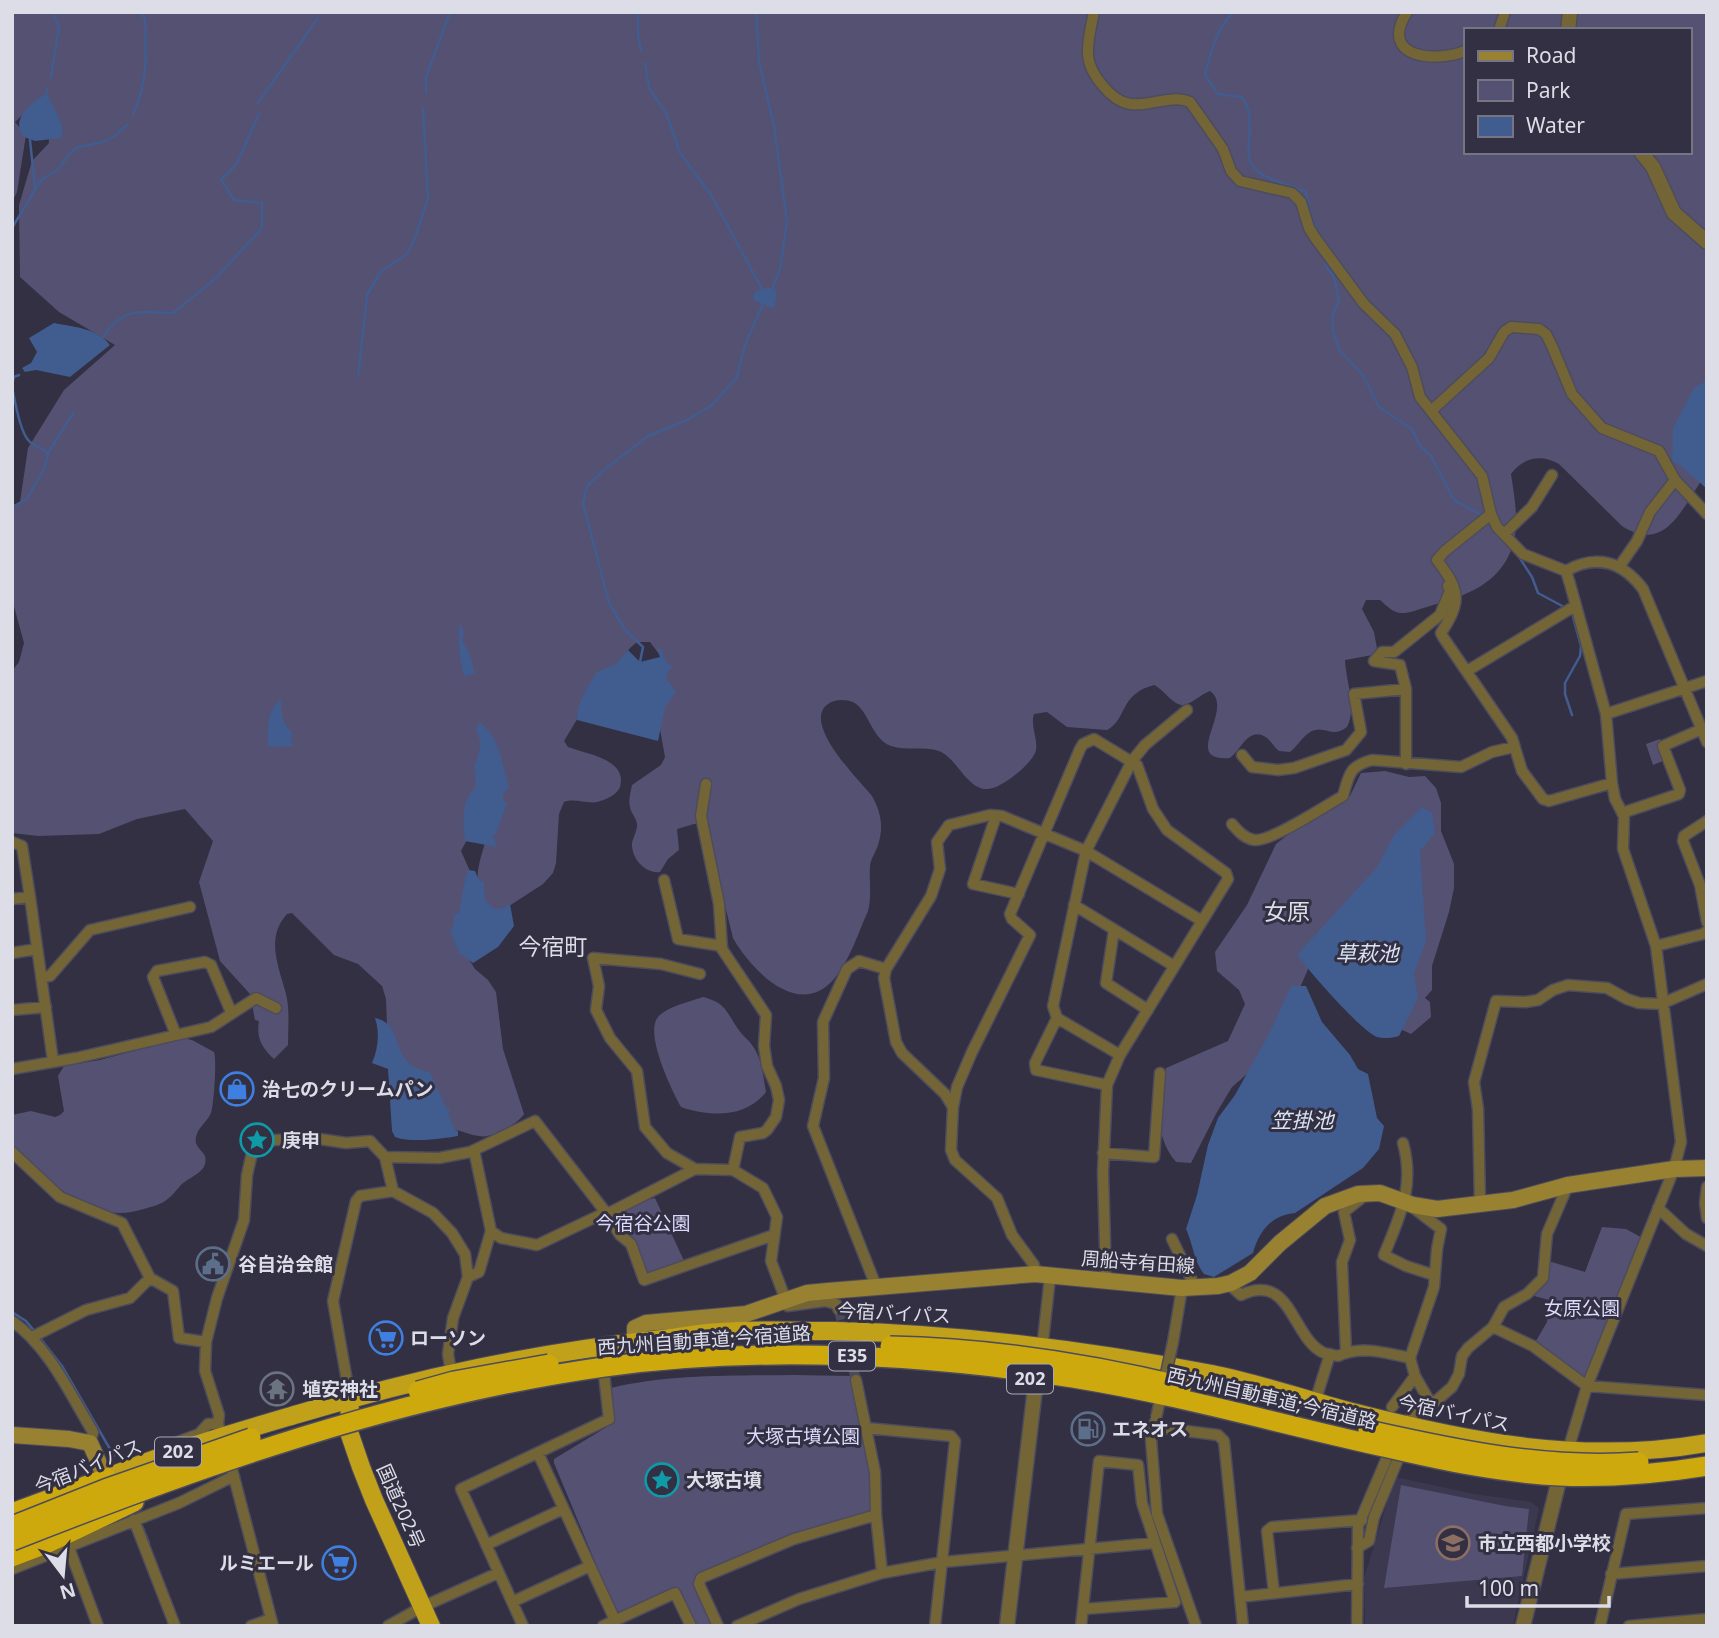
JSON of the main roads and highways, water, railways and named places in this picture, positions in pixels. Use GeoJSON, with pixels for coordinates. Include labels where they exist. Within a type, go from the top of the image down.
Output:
{"type":"FeatureCollection","features":[{"type":"Feature","properties":{"kind":"highway","name":"今宿バイパス"},"geometry":{"type":"LineString","coordinates":[[12,1520],[104,1474],[220,1431],[451,1372],[540,1354],[718,1332],[913,1333],[1044,1345],[1216,1375],[1408,1425],[1482,1442],[1525,1448],[1639,1451],[1707,1443]]}},
{"type":"Feature","properties":{"kind":"highway","name":"西九州自動車道;今宿道路"},"geometry":{"type":"LineString","coordinates":[[12,1526],[214,1450],[310,1419],[454,1381],[604,1355],[734,1345],[922,1346],[1083,1366],[1154,1379],[1423,1442],[1525,1459],[1595,1464],[1707,1454]]}},
{"type":"Feature","properties":{"kind":"highway","name":"西九州自動車道;今宿道路"},"geometry":{"type":"LineString","coordinates":[[12,1541],[217,1463],[311,1432],[439,1399],[606,1367],[734,1357],[841,1355],[1030,1372],[1154,1393],[1433,1459],[1523,1473],[1595,1477],[1707,1466]]}},
{"type":"Feature","properties":{"kind":"highway","name":"202"},"geometry":{"type":"LineString","coordinates":[[12,1548],[144,1497],[233,1471],[349,1432],[477,1396],[604,1374],[687,1367],[786,1363],[866,1364],[1036,1380],[1152,1401],[1392,1460],[1466,1473],[1559,1482],[1618,1484],[1707,1475]]}},
{"type":"Feature","properties":{"kind":"highway","name":"国道202号"},"geometry":{"type":"LineString","coordinates":[[350,1398],[349,1432],[374,1500],[431,1626]]}},
{"type":"Feature","properties":{"kind":"highway"},"geometry":{"type":"LineString","coordinates":[[12,1513],[104,1474]]}},
{"type":"Feature","properties":{"kind":"highway"},"geometry":{"type":"LineString","coordinates":[[12,1558],[144,1497]]}},
{"type":"Feature","properties":{"kind":"main road","name":"周船寺有田線"},"geometry":{"type":"LineString","coordinates":[[635,1342],[635,1328],[646,1324],[746,1314],[807,1293],[876,1286],[1042,1276],[1188,1288],[1231,1283],[1250,1273],[1280,1243],[1325,1206],[1358,1194],[1380,1193],[1411,1204],[1437,1209],[1513,1199],[1569,1185],[1674,1169],[1707,1168]]}},
{"type":"Feature","properties":{"kind":"main road"},"geometry":{"type":"LineString","coordinates":[[12,1435],[90,1443],[104,1474]]}},
{"type":"Feature","properties":{"kind":"water"},"geometry":{"type":"Polygon","coordinates":[[[47,93],[61,122],[61,138],[35,141],[24,137],[19,126],[23,114],[47,93]]]}},
{"type":"Feature","properties":{"kind":"water"},"geometry":{"type":"Polygon","coordinates":[[[773,287],[777,292],[774,309],[754,300],[756,291],[773,287]]]}},
{"type":"Feature","properties":{"kind":"water"},"geometry":{"type":"Polygon","coordinates":[[[54,323],[92,332],[110,345],[70,377],[36,370],[25,372],[22,368],[31,363],[37,352],[29,338],[54,323]]]}},
{"type":"Feature","properties":{"kind":"water"},"geometry":{"type":"Polygon","coordinates":[[[1707,380],[1707,489],[1672,461],[1673,428],[1694,388],[1707,380]]]}},
{"type":"Feature","properties":{"kind":"water"},"geometry":{"type":"Polygon","coordinates":[[[460,623],[464,634],[462,640],[470,655],[475,674],[464,676],[459,650],[460,623]]]}},
{"type":"Feature","properties":{"kind":"water"},"geometry":{"type":"Polygon","coordinates":[[[657,648],[661,649],[672,667],[667,677],[676,691],[665,708],[658,741],[577,720],[581,701],[597,672],[616,664],[628,650],[640,662],[660,657],[657,648]]]}},
{"type":"Feature","properties":{"kind":"water"},"geometry":{"type":"Polygon","coordinates":[[[281,699],[283,717],[292,732],[291,741],[294,746],[269,747],[269,721],[273,708],[281,699]]]}},
{"type":"Feature","properties":{"kind":"water"},"geometry":{"type":"Polygon","coordinates":[[[481,723],[497,745],[509,788],[503,793],[503,801],[507,803],[496,834],[493,835],[497,847],[465,841],[464,813],[467,799],[475,788],[475,767],[480,743],[476,729],[481,723]]]}},
{"type":"Feature","properties":{"kind":"water","name":"草萩池"},"geometry":{"type":"Polygon","coordinates":[[[1422,807],[1432,813],[1435,833],[1420,851],[1426,941],[1414,974],[1418,998],[1399,1036],[1380,1038],[1348,1013],[1297,955],[1378,866],[1394,835],[1422,807]]]}},
{"type":"Feature","properties":{"kind":"water"},"geometry":{"type":"Polygon","coordinates":[[[468,870],[475,871],[479,880],[484,882],[485,900],[493,908],[501,909],[510,904],[514,926],[498,947],[473,963],[459,953],[450,931],[454,924],[454,915],[459,913],[468,870]]]}},
{"type":"Feature","properties":{"kind":"water","name":"笠掛池"},"geometry":{"type":"Polygon","coordinates":[[[1291,986],[1306,986],[1322,1022],[1350,1055],[1358,1069],[1368,1074],[1377,1118],[1384,1126],[1379,1149],[1363,1168],[1295,1213],[1273,1221],[1263,1231],[1253,1253],[1214,1277],[1204,1274],[1201,1269],[1186,1229],[1208,1145],[1218,1118],[1235,1095],[1270,1032],[1291,986]]]}},
{"type":"Feature","properties":{"kind":"water"},"geometry":{"type":"Polygon","coordinates":[[[375,1018],[391,1028],[407,1061],[416,1068],[430,1072],[445,1106],[450,1110],[448,1114],[458,1136],[417,1140],[395,1137],[392,1131],[388,1069],[372,1063],[378,1041],[375,1018]]]}},
{"type":"Feature","properties":{"kind":"waterway"},"geometry":{"type":"LineString","coordinates":[[51,77],[59,26],[52,12]]}},
{"type":"Feature","properties":{"kind":"waterway"},"geometry":{"type":"LineString","coordinates":[[133,114],[145,68],[145,19],[141,12]]}},
{"type":"Feature","properties":{"kind":"waterway"},"geometry":{"type":"LineString","coordinates":[[426,93],[426,77],[450,12]]}},
{"type":"Feature","properties":{"kind":"waterway"},"geometry":{"type":"LineString","coordinates":[[638,12],[641,51]]}},
{"type":"Feature","properties":{"kind":"waterway"},"geometry":{"type":"LineString","coordinates":[[756,12],[759,62],[774,126],[787,221],[780,269],[772,289]]}},
{"type":"Feature","properties":{"kind":"waterway"},"geometry":{"type":"LineString","coordinates":[[1234,12],[1218,33],[1205,75],[1218,94],[1242,97],[1249,117],[1248,147],[1251,164],[1267,177],[1306,192],[1311,216],[1320,236]]}},
{"type":"Feature","properties":{"kind":"waterway"},"geometry":{"type":"LineString","coordinates":[[258,103],[318,18]]}},
{"type":"Feature","properties":{"kind":"waterway"},"geometry":{"type":"LineString","coordinates":[[645,63],[649,88],[667,115],[680,153],[711,195],[763,291]]}},
{"type":"Feature","properties":{"kind":"waterway"},"geometry":{"type":"LineString","coordinates":[[47,88],[47,93]]}},
{"type":"Feature","properties":{"kind":"waterway"},"geometry":{"type":"LineString","coordinates":[[358,376],[367,295],[381,271],[406,255],[414,241],[428,198],[423,108]]}},
{"type":"Feature","properties":{"kind":"waterway"},"geometry":{"type":"LineString","coordinates":[[103,337],[118,320],[133,313],[173,313],[214,280],[262,228],[262,203],[234,200],[221,180],[236,165],[259,114]]}},
{"type":"Feature","properties":{"kind":"waterway"},"geometry":{"type":"LineString","coordinates":[[12,228],[41,180],[58,170],[76,148],[103,142],[127,125]]}},
{"type":"Feature","properties":{"kind":"waterway"},"geometry":{"type":"LineString","coordinates":[[30,140],[35,188]]}},
{"type":"Feature","properties":{"kind":"waterway"},"geometry":{"type":"LineString","coordinates":[[1325,264],[1334,277],[1339,301],[1332,316],[1333,332],[1340,351],[1363,375],[1379,407],[1412,429],[1420,446],[1431,456],[1454,500],[1483,516]]}},
{"type":"Feature","properties":{"kind":"waterway"},"geometry":{"type":"LineString","coordinates":[[640,662],[643,647],[625,630],[609,603],[583,503],[587,486],[648,436],[687,420],[712,405],[737,377],[745,345],[763,304]]}},
{"type":"Feature","properties":{"kind":"waterway"},"geometry":{"type":"LineString","coordinates":[[12,385],[14,377],[19,375]]}},
{"type":"Feature","properties":{"kind":"waterway"},"geometry":{"type":"LineString","coordinates":[[12,387],[26,438],[48,455],[45,467],[27,499],[12,507]]}},
{"type":"Feature","properties":{"kind":"waterway"},"geometry":{"type":"LineString","coordinates":[[48,453],[74,412]]}},
{"type":"Feature","properties":{"kind":"waterway"},"geometry":{"type":"LineString","coordinates":[[1519,557],[1532,577],[1538,593],[1566,608]]}},
{"type":"Feature","properties":{"kind":"waterway"},"geometry":{"type":"LineString","coordinates":[[1572,715],[1565,694],[1565,683],[1580,656],[1581,646],[1573,617]]}},
{"type":"Feature","properties":{"kind":"waterway"},"geometry":{"type":"LineString","coordinates":[[12,1312],[26,1321],[36,1333]]}},
{"type":"Feature","properties":{"kind":"waterway"},"geometry":{"type":"LineString","coordinates":[[40,1338],[62,1366],[114,1456]]}},
{"type":"Feature","properties":{"kind":"waterway"},"geometry":{"type":"LineString","coordinates":[[142,1526],[149,1543]]}},
{"type":"Feature","properties":{"kind":"tunnel"},"geometry":{"type":"LineString","coordinates":[[839,1310],[856,1380]]}},
{"type":"Feature","properties":{"kind":"place","name":"治七のクリームパン"},"geometry":{"type":"Point","coordinates":[237,1089]}},
{"type":"Feature","properties":{"kind":"place","name":"庚申"},"geometry":{"type":"Point","coordinates":[257,1140]}},
{"type":"Feature","properties":{"kind":"place","name":"谷自治会館"},"geometry":{"type":"Point","coordinates":[213,1264]}},
{"type":"Feature","properties":{"kind":"place","name":"ローソン"},"geometry":{"type":"Point","coordinates":[386,1338]}},
{"type":"Feature","properties":{"kind":"place","name":"埴安神社"},"geometry":{"type":"Point","coordinates":[277,1389]}},
{"type":"Feature","properties":{"kind":"place","name":"エネオス"},"geometry":{"type":"Point","coordinates":[1088,1429]}},
{"type":"Feature","properties":{"kind":"place","name":"大塚古墳"},"geometry":{"type":"Point","coordinates":[662,1480]}},
{"type":"Feature","properties":{"kind":"place","name":"市立西都小学校"},"geometry":{"type":"Point","coordinates":[1453,1543]}},
{"type":"Feature","properties":{"kind":"place","name":"ルミエール"},"geometry":{"type":"Point","coordinates":[339,1563]}},
{"type":"Feature","properties":{"kind":"district","name":"女原"},"geometry":{"type":"Point","coordinates":[1287,912]}},
{"type":"Feature","properties":{"kind":"district","name":"今宿町"},"geometry":{"type":"Point","coordinates":[553,947]}},
{"type":"Feature","properties":{"kind":"park label","name":"今宿谷公園"},"geometry":{"type":"Point","coordinates":[643,1223]}},
{"type":"Feature","properties":{"kind":"park label","name":"女原公園"},"geometry":{"type":"Point","coordinates":[1582,1308]}},
{"type":"Feature","properties":{"kind":"park label","name":"大塚古墳公園"},"geometry":{"type":"Point","coordinates":[803,1436]}}]}
